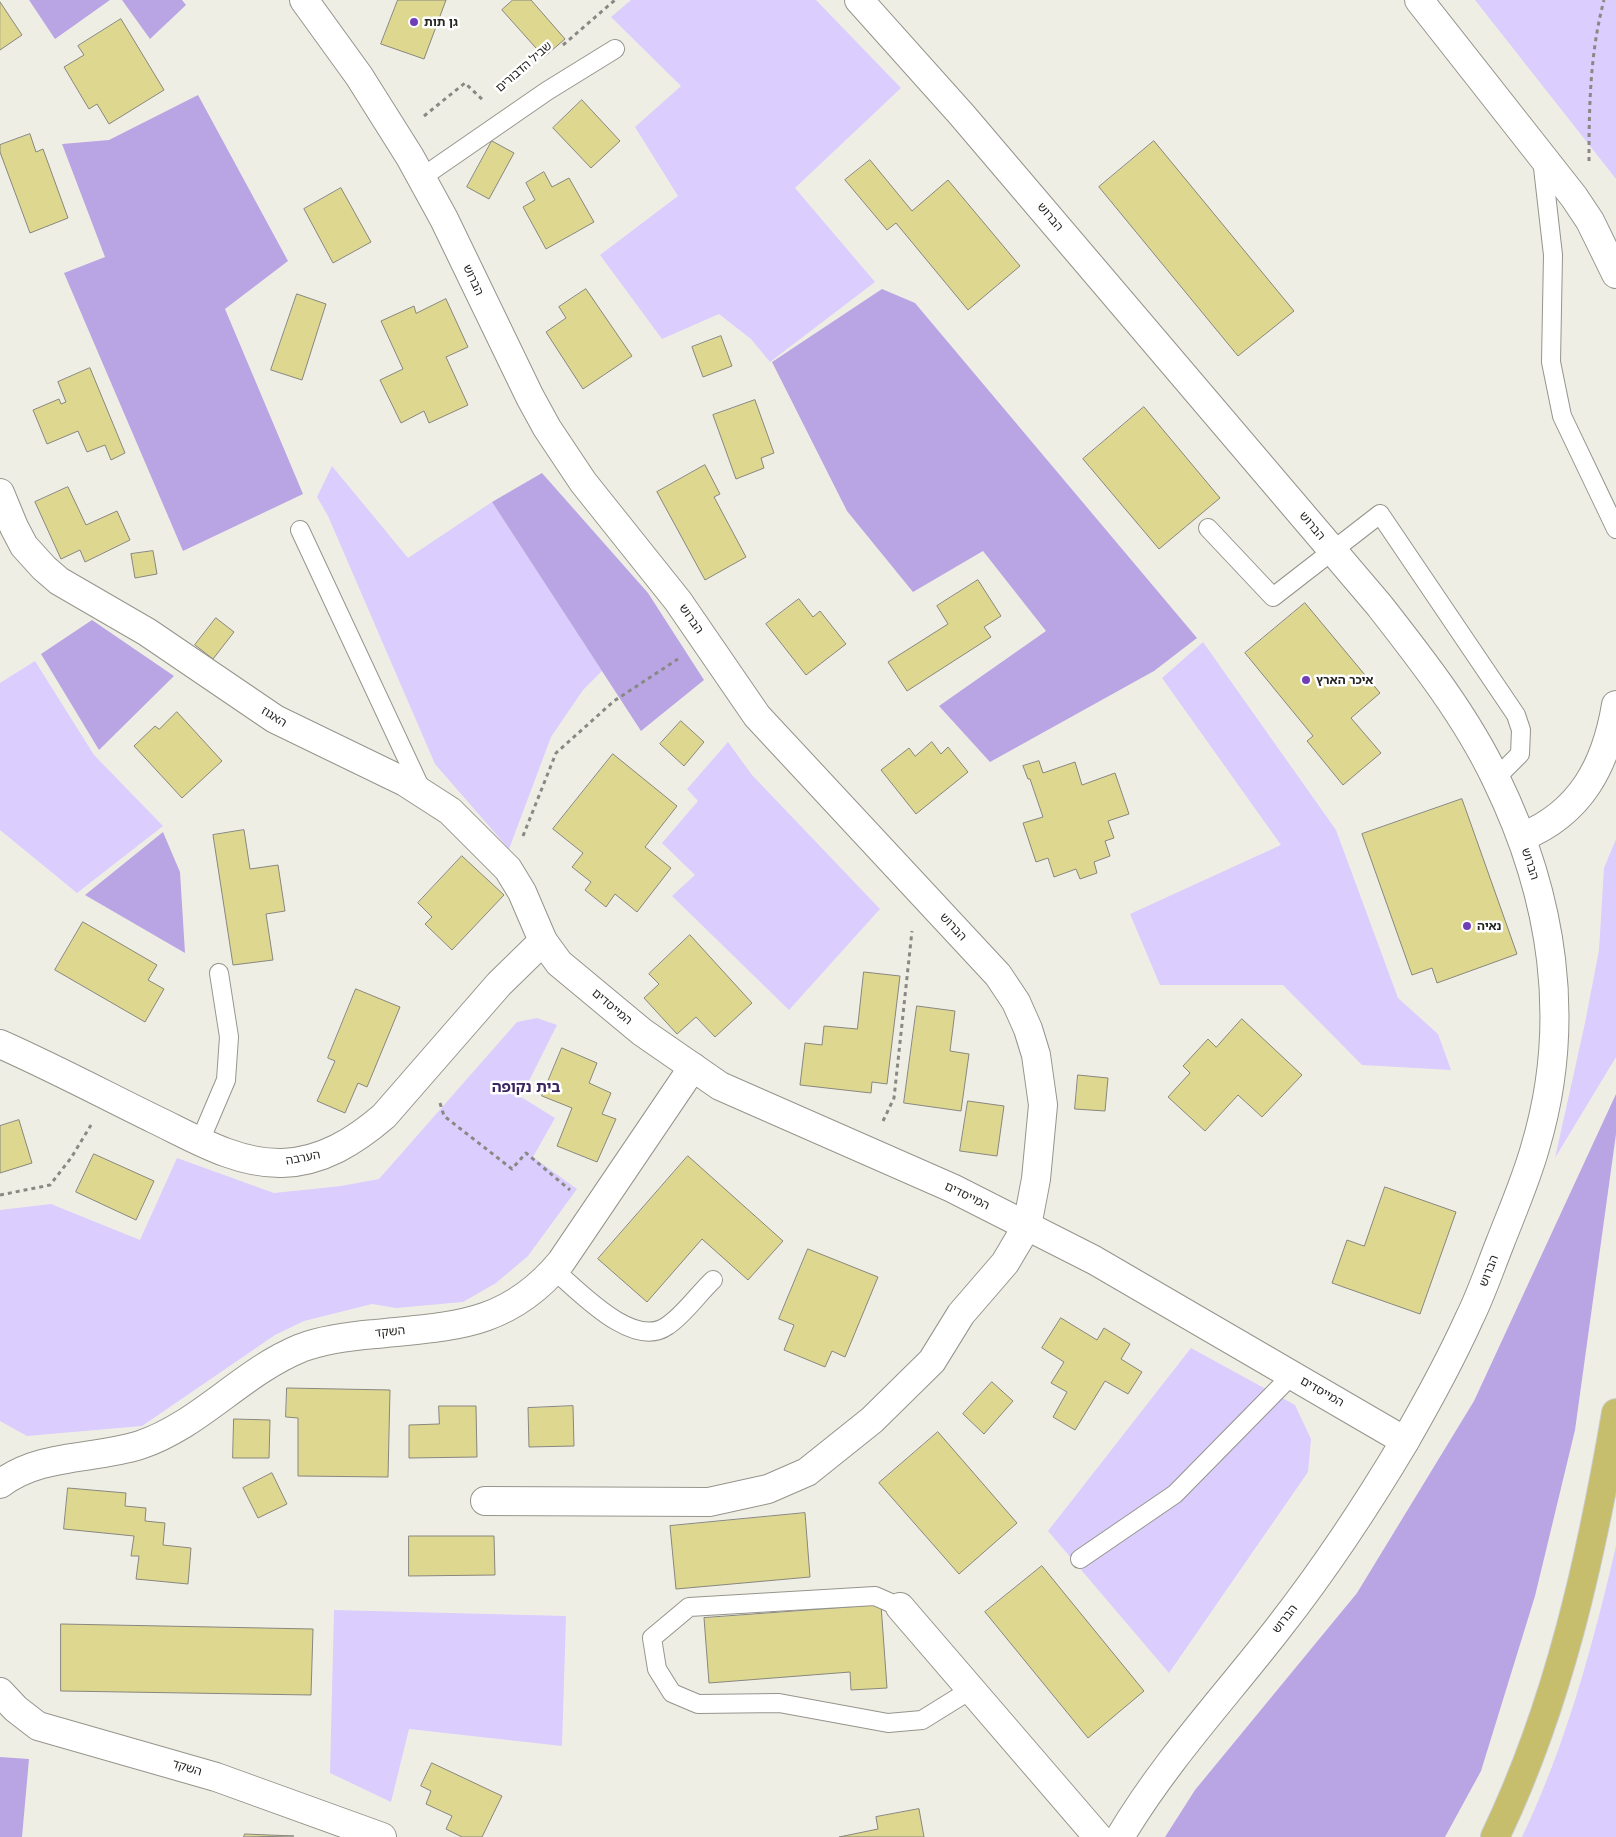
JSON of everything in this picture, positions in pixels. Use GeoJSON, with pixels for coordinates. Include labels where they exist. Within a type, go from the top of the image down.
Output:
{"type":"FeatureCollection","features":[{"type":"Feature","properties":{"kind":"highway"},"geometry":{"type":"LineString","coordinates":[[1495,1837],[1533,1747],[1562,1659],[1588,1561],[1616,1413]]}},
{"type":"Feature","properties":{"kind":"street","name":"הברוש"},"geometry":{"type":"LineString","coordinates":[[304,0],[359,76],[398,137],[421,178],[547,428],[588,488],[678,601],[748,704],[777,739],[998,975],[1016,1002],[1028,1028],[1036,1054],[1042,1105],[1040,1155],[1027,1226]]}},
{"type":"Feature","properties":{"kind":"street","name":"הברוש"},"geometry":{"type":"LineString","coordinates":[[859,0],[962,115],[1333,550],[1424,663],[1463,720],[1496,778],[1522,837],[1541,898],[1552,958],[1555,1020],[1550,1083],[1535,1148],[1473,1310],[1447,1364],[1405,1441],[1329,1561],[1279,1627],[1172,1759],[1120,1837]]}},
{"type":"Feature","properties":{"kind":"street"},"geometry":{"type":"LineString","coordinates":[[1419,0],[1574,197],[1590,221],[1616,274]]}},
{"type":"Feature","properties":{"kind":"street","name":"האגוז"},"geometry":{"type":"LineString","coordinates":[[0,493],[24,546],[59,581],[147,632],[275,719],[422,791],[462,822],[508,869],[522,892],[543,941]]}},
{"type":"Feature","properties":{"kind":"street"},"geometry":{"type":"LineString","coordinates":[[1522,837],[1536,832],[1564,814],[1585,789],[1607,743],[1616,705]]}},
{"type":"Feature","properties":{"kind":"street","name":"המייסדים"},"geometry":{"type":"LineString","coordinates":[[543,941],[558,963],[642,1032],[720,1086],[952,1188],[1094,1260],[1405,1441]]}},
{"type":"Feature","properties":{"kind":"street","name":"הערבה"},"geometry":{"type":"LineString","coordinates":[[0,1044],[200,1141],[240,1157],[282,1163],[323,1155],[364,1133],[384,1116],[418,1080],[499,984],[543,941]]}},
{"type":"Feature","properties":{"kind":"street","name":"השקד"},"geometry":{"type":"LineString","coordinates":[[0,1484],[13,1475],[42,1463],[111,1453],[158,1438],[185,1423],[251,1375],[303,1348],[336,1338],[448,1326],[494,1315],[528,1296],[554,1270],[693,1068]]}},
{"type":"Feature","properties":{"kind":"street"},"geometry":{"type":"LineString","coordinates":[[485,1501],[710,1502],[768,1489],[808,1472],[872,1420],[932,1361],[961,1314],[1005,1263],[1027,1226]]}},
{"type":"Feature","properties":{"kind":"street"},"geometry":{"type":"LineString","coordinates":[[900,1607],[1098,1837]]}},
{"type":"Feature","properties":{"kind":"street","name":"השקד"},"geometry":{"type":"LineString","coordinates":[[0,1692],[16,1709],[38,1726],[216,1777],[382,1837]]}},
{"type":"Feature","properties":{"kind":"street"},"geometry":{"type":"LineString","coordinates":[[0,1718],[38,1726]]}},
{"type":"Feature","properties":{"kind":"lane"},"geometry":{"type":"LineString","coordinates":[[421,178],[615,49]]}},
{"type":"Feature","properties":{"kind":"lane"},"geometry":{"type":"LineString","coordinates":[[1542,156],[1554,254],[1551,362],[1562,416],[1616,529]]}},
{"type":"Feature","properties":{"kind":"lane"},"geometry":{"type":"LineString","coordinates":[[1208,528],[1273,597],[1380,514],[1516,715],[1520,730],[1520,754],[1496,778]]}},
{"type":"Feature","properties":{"kind":"lane"},"geometry":{"type":"LineString","coordinates":[[300,530],[422,791]]}},
{"type":"Feature","properties":{"kind":"lane"},"geometry":{"type":"LineString","coordinates":[[200,1141],[226,1080],[229,1037],[219,973]]}},
{"type":"Feature","properties":{"kind":"lane"},"geometry":{"type":"LineString","coordinates":[[554,1270],[621,1325],[648,1332],[666,1327],[713,1280]]}},
{"type":"Feature","properties":{"kind":"lane"},"geometry":{"type":"LineString","coordinates":[[1080,1560],[1175,1494],[1292,1375]]}},
{"type":"Feature","properties":{"kind":"lane"},"geometry":{"type":"LineString","coordinates":[[900,1607],[875,1596],[689,1607],[652,1638],[658,1669],[672,1693],[698,1704],[779,1702],[888,1723],[922,1720],[972,1689]]}},
{"type":"Feature","properties":{"kind":"path","name":"שביל הדבורים"},"geometry":{"type":"LineString","coordinates":[[556,50],[615,0]]}},
{"type":"Feature","properties":{"kind":"path"},"geometry":{"type":"LineString","coordinates":[[1589,166],[1591,71],[1597,26],[1604,0]]}},
{"type":"Feature","properties":{"kind":"path","name":"שביל הדבורים"},"geometry":{"type":"LineString","coordinates":[[398,137],[465,83],[490,107]]}},
{"type":"Feature","properties":{"kind":"path"},"geometry":{"type":"LineString","coordinates":[[508,869],[531,820],[556,753],[614,701],[706,640]]}},
{"type":"Feature","properties":{"kind":"path"},"geometry":{"type":"LineString","coordinates":[[870,1152],[894,1098],[916,888]]}},
{"type":"Feature","properties":{"kind":"path"},"geometry":{"type":"LineString","coordinates":[[418,1080],[438,1097],[444,1116],[512,1169],[526,1153],[596,1211]]}},
{"type":"Feature","properties":{"kind":"path"},"geometry":{"type":"LineString","coordinates":[[0,1195],[50,1185],[71,1158],[107,1096]]}},
{"type":"Feature","properties":{"kind":"shaded area"},"geometry":{"type":"Polygon","coordinates":[[[29,0],[110,0],[55,39],[29,0]]]}},
{"type":"Feature","properties":{"kind":"shaded area"},"geometry":{"type":"Polygon","coordinates":[[[122,0],[182,0],[186,5],[150,39],[122,0]]]}},
{"type":"Feature","properties":{"kind":"shaded area"},"geometry":{"type":"Polygon","coordinates":[[[631,0],[816,0],[901,88],[795,188],[875,282],[770,362],[751,339],[719,314],[662,339],[600,255],[678,196],[635,127],[681,86],[611,17],[631,0]]]}},
{"type":"Feature","properties":{"kind":"shaded area"},"geometry":{"type":"Polygon","coordinates":[[[1475,0],[1616,0],[1616,179],[1475,0]]]}},
{"type":"Feature","properties":{"kind":"shaded area"},"geometry":{"type":"Polygon","coordinates":[[[198,95],[288,261],[225,309],[303,494],[183,551],[64,273],[105,257],[62,144],[109,140],[198,95]]]}},
{"type":"Feature","properties":{"kind":"shaded area"},"geometry":{"type":"Polygon","coordinates":[[[882,289],[915,303],[1197,638],[1154,671],[990,762],[939,706],[1046,631],[983,551],[913,592],[847,511],[772,362],[882,289]]]}},
{"type":"Feature","properties":{"kind":"shaded area"},"geometry":{"type":"Polygon","coordinates":[[[332,466],[408,558],[492,502],[602,671],[583,690],[551,737],[509,849],[435,764],[328,516],[317,497],[332,466]]]}},
{"type":"Feature","properties":{"kind":"shaded area"},"geometry":{"type":"Polygon","coordinates":[[[542,473],[648,593],[704,680],[641,731],[492,502],[542,473]]]}},
{"type":"Feature","properties":{"kind":"shaded area"},"geometry":{"type":"Polygon","coordinates":[[[92,620],[174,676],[99,750],[41,654],[92,620]]]}},
{"type":"Feature","properties":{"kind":"shaded area"},"geometry":{"type":"Polygon","coordinates":[[[1203,642],[1336,830],[1398,998],[1438,1034],[1451,1070],[1362,1065],[1283,985],[1160,985],[1130,914],[1281,845],[1162,678],[1203,642]]]}},
{"type":"Feature","properties":{"kind":"shaded area"},"geometry":{"type":"Polygon","coordinates":[[[35,661],[94,755],[163,826],[77,893],[0,830],[0,683],[35,661]]]}},
{"type":"Feature","properties":{"kind":"shaded area"},"geometry":{"type":"Polygon","coordinates":[[[728,742],[752,775],[880,909],[789,1010],[672,896],[695,875],[662,843],[698,801],[687,789],[728,742]]]}},
{"type":"Feature","properties":{"kind":"shaded area"},"geometry":{"type":"Polygon","coordinates":[[[163,832],[180,872],[185,953],[85,895],[163,832]]]}},
{"type":"Feature","properties":{"kind":"shaded area"},"geometry":{"type":"Polygon","coordinates":[[[1616,839],[1616,1057],[1555,1158],[1599,950],[1604,868],[1616,839]]]}},
{"type":"Feature","properties":{"kind":"shaded area"},"geometry":{"type":"Polygon","coordinates":[[[537,1018],[557,1025],[521,1097],[555,1118],[533,1157],[577,1189],[528,1256],[496,1283],[463,1302],[396,1308],[372,1304],[304,1321],[275,1335],[142,1426],[27,1436],[0,1421],[0,1210],[51,1204],[140,1240],[177,1158],[274,1193],[341,1186],[379,1179],[517,1022],[537,1018]]]}},
{"type":"Feature","properties":{"kind":"shaded area"},"geometry":{"type":"Polygon","coordinates":[[[1616,1094],[1616,1134],[1575,1430],[1535,1596],[1481,1771],[1445,1837],[1165,1837],[1195,1790],[1357,1593],[1474,1401],[1616,1094]]]}},
{"type":"Feature","properties":{"kind":"shaded area"},"geometry":{"type":"Polygon","coordinates":[[[1191,1348],[1295,1405],[1311,1439],[1308,1472],[1169,1673],[1048,1531],[1191,1348]]]}},
{"type":"Feature","properties":{"kind":"shaded area"},"geometry":{"type":"Polygon","coordinates":[[[1616,1546],[1616,1837],[1522,1837],[1552,1767],[1577,1694],[1616,1546]]]}},
{"type":"Feature","properties":{"kind":"shaded area"},"geometry":{"type":"Polygon","coordinates":[[[334,1610],[566,1616],[562,1746],[409,1729],[391,1802],[330,1773],[334,1610]]]}},
{"type":"Feature","properties":{"kind":"shaded area"},"geometry":{"type":"Polygon","coordinates":[[[0,1757],[29,1759],[22,1837],[0,1837],[0,1757]]]}},
{"type":"Feature","properties":{"kind":"building","name":"גן תות"},"geometry":{"type":"Polygon","coordinates":[[[398,0],[446,0],[424,59],[381,44],[398,0]]]}},
{"type":"Feature","properties":{"kind":"building"},"geometry":{"type":"Polygon","coordinates":[[[513,0],[531,0],[565,39],[544,57],[502,10],[513,0]]]}},
{"type":"Feature","properties":{"kind":"building"},"geometry":{"type":"Polygon","coordinates":[[[0,2],[22,35],[0,50],[0,2]]]}},
{"type":"Feature","properties":{"kind":"building"},"geometry":{"type":"Polygon","coordinates":[[[121,19],[164,90],[109,124],[97,104],[89,109],[64,67],[84,55],[78,46],[121,19]]]}},
{"type":"Feature","properties":{"kind":"building"},"geometry":{"type":"Polygon","coordinates":[[[582,100],[620,141],[591,168],[553,128],[582,100]]]}},
{"type":"Feature","properties":{"kind":"building"},"geometry":{"type":"Polygon","coordinates":[[[30,134],[36,152],[43,149],[68,218],[30,233],[0,152],[0,145],[30,134]]]}},
{"type":"Feature","properties":{"kind":"building"},"geometry":{"type":"Polygon","coordinates":[[[492,141],[514,153],[489,199],[467,187],[492,141]]]}},
{"type":"Feature","properties":{"kind":"building"},"geometry":{"type":"Polygon","coordinates":[[[1154,141],[1294,311],[1238,356],[1099,187],[1154,141]]]}},
{"type":"Feature","properties":{"kind":"building"},"geometry":{"type":"Polygon","coordinates":[[[870,160],[912,211],[948,180],[1020,266],[968,310],[896,223],[887,230],[845,180],[870,160]]]}},
{"type":"Feature","properties":{"kind":"building"},"geometry":{"type":"Polygon","coordinates":[[[544,172],[552,187],[569,178],[594,222],[546,249],[523,207],[535,200],[526,183],[544,172]]]}},
{"type":"Feature","properties":{"kind":"building"},"geometry":{"type":"Polygon","coordinates":[[[341,188],[371,242],[333,263],[304,209],[341,188]]]}},
{"type":"Feature","properties":{"kind":"building"},"geometry":{"type":"Polygon","coordinates":[[[586,289],[632,356],[583,389],[546,332],[566,318],[559,307],[586,289]]]}},
{"type":"Feature","properties":{"kind":"building"},"geometry":{"type":"Polygon","coordinates":[[[297,294],[326,304],[302,380],[271,370],[297,294]]]}},
{"type":"Feature","properties":{"kind":"building"},"geometry":{"type":"Polygon","coordinates":[[[446,299],[468,347],[446,357],[468,405],[429,423],[424,411],[401,423],[380,380],[403,369],[381,321],[414,306],[416,313],[446,299]]]}},
{"type":"Feature","properties":{"kind":"building"},"geometry":{"type":"Polygon","coordinates":[[[721,336],[732,366],[703,377],[692,347],[721,336]]]}},
{"type":"Feature","properties":{"kind":"building"},"geometry":{"type":"Polygon","coordinates":[[[90,368],[125,453],[111,460],[105,445],[87,452],[78,431],[47,444],[33,410],[59,399],[61,404],[66,402],[58,382],[90,368]]]}},
{"type":"Feature","properties":{"kind":"building"},"geometry":{"type":"Polygon","coordinates":[[[755,400],[774,453],[761,458],[764,468],[736,479],[713,415],[755,400]]]}},
{"type":"Feature","properties":{"kind":"building"},"geometry":{"type":"Polygon","coordinates":[[[1144,407],[1220,498],[1159,549],[1083,459],[1144,407]]]}},
{"type":"Feature","properties":{"kind":"building"},"geometry":{"type":"Polygon","coordinates":[[[705,465],[720,494],[714,497],[746,557],[705,580],[657,492],[705,465]]]}},
{"type":"Feature","properties":{"kind":"building"},"geometry":{"type":"Polygon","coordinates":[[[68,487],[86,525],[117,511],[130,540],[85,562],[80,550],[61,559],[35,502],[68,487]]]}},
{"type":"Feature","properties":{"kind":"building"},"geometry":{"type":"Polygon","coordinates":[[[153,551],[157,574],[135,578],[131,554],[153,551]]]}},
{"type":"Feature","properties":{"kind":"building"},"geometry":{"type":"Polygon","coordinates":[[[978,580],[1001,616],[984,627],[991,637],[907,691],[888,662],[948,624],[937,606],[978,580]]]}},
{"type":"Feature","properties":{"kind":"building"},"geometry":{"type":"Polygon","coordinates":[[[799,599],[813,617],[820,611],[846,644],[806,675],[766,624],[799,599]]]}},
{"type":"Feature","properties":{"kind":"building"},"geometry":{"type":"Polygon","coordinates":[[[1305,603],[1380,693],[1351,718],[1381,753],[1343,785],[1307,741],[1313,736],[1245,653],[1305,603]]]}},
{"type":"Feature","properties":{"kind":"building"},"geometry":{"type":"Polygon","coordinates":[[[216,618],[234,632],[213,659],[195,645],[216,618]]]}},
{"type":"Feature","properties":{"kind":"building"},"geometry":{"type":"Polygon","coordinates":[[[177,712],[222,761],[182,798],[134,746],[155,726],[159,729],[177,712]]]}},
{"type":"Feature","properties":{"kind":"building"},"geometry":{"type":"Polygon","coordinates":[[[681,721],[704,742],[684,766],[660,744],[681,721]]]}},
{"type":"Feature","properties":{"kind":"building"},"geometry":{"type":"Polygon","coordinates":[[[932,742],[941,754],[948,747],[968,772],[916,814],[881,770],[909,748],[915,756],[932,742]]]}},
{"type":"Feature","properties":{"kind":"building"},"geometry":{"type":"Polygon","coordinates":[[[613,754],[677,806],[645,847],[671,868],[637,912],[615,894],[606,907],[585,890],[591,882],[572,867],[583,853],[553,829],[613,754]]]}},
{"type":"Feature","properties":{"kind":"building"},"geometry":{"type":"Polygon","coordinates":[[[1039,761],[1043,773],[1075,762],[1082,785],[1115,773],[1129,814],[1108,821],[1114,838],[1105,841],[1110,856],[1094,862],[1097,873],[1080,879],[1076,869],[1054,877],[1048,858],[1036,862],[1023,823],[1043,817],[1030,779],[1028,779],[1023,766],[1039,761]]]}},
{"type":"Feature","properties":{"kind":"building"},"geometry":{"type":"Polygon","coordinates":[[[1462,799],[1517,954],[1437,983],[1432,968],[1412,975],[1362,834],[1462,799]]]}},
{"type":"Feature","properties":{"kind":"building"},"geometry":{"type":"Polygon","coordinates":[[[244,830],[250,869],[278,865],[285,911],[266,914],[273,960],[233,965],[213,835],[244,830]]]}},
{"type":"Feature","properties":{"kind":"building"},"geometry":{"type":"Polygon","coordinates":[[[462,856],[504,895],[452,950],[425,924],[432,917],[418,903],[462,856]]]}},
{"type":"Feature","properties":{"kind":"building"},"geometry":{"type":"Polygon","coordinates":[[[83,922],[157,965],[148,980],[164,989],[145,1022],[55,970],[83,922]]]}},
{"type":"Feature","properties":{"kind":"building"},"geometry":{"type":"Polygon","coordinates":[[[690,935],[752,1003],[715,1037],[696,1017],[677,1034],[644,998],[659,984],[649,974],[690,935]]]}},
{"type":"Feature","properties":{"kind":"building"},"geometry":{"type":"Polygon","coordinates":[[[864,972],[900,976],[887,1084],[872,1082],[871,1093],[800,1085],[805,1043],[822,1045],[824,1026],[857,1029],[864,972]]]}},
{"type":"Feature","properties":{"kind":"building"},"geometry":{"type":"Polygon","coordinates":[[[356,989],[400,1007],[367,1087],[358,1083],[345,1113],[317,1101],[335,1061],[328,1058],[356,989]]]}},
{"type":"Feature","properties":{"kind":"building"},"geometry":{"type":"Polygon","coordinates":[[[917,1006],[955,1011],[950,1051],[969,1054],[961,1111],[904,1103],[917,1006]]]}},
{"type":"Feature","properties":{"kind":"building"},"geometry":{"type":"Polygon","coordinates":[[[1242,1019],[1302,1075],[1262,1117],[1238,1095],[1205,1131],[1168,1097],[1190,1073],[1183,1066],[1208,1039],[1216,1047],[1242,1019]]]}},
{"type":"Feature","properties":{"kind":"building"},"geometry":{"type":"Polygon","coordinates":[[[562,1048],[597,1063],[589,1083],[611,1093],[602,1114],[616,1119],[597,1162],[557,1146],[572,1108],[542,1096],[562,1048]]]}},
{"type":"Feature","properties":{"kind":"building"},"geometry":{"type":"Polygon","coordinates":[[[1078,1075],[1108,1078],[1105,1111],[1075,1109],[1078,1075]]]}},
{"type":"Feature","properties":{"kind":"building"},"geometry":{"type":"Polygon","coordinates":[[[968,1101],[1004,1106],[997,1156],[960,1151],[968,1101]]]}},
{"type":"Feature","properties":{"kind":"building"},"geometry":{"type":"Polygon","coordinates":[[[19,1120],[32,1163],[0,1173],[0,1126],[19,1120]]]}},
{"type":"Feature","properties":{"kind":"building"},"geometry":{"type":"Polygon","coordinates":[[[94,1154],[154,1181],[136,1220],[76,1192],[94,1154]]]}},
{"type":"Feature","properties":{"kind":"building"},"geometry":{"type":"Polygon","coordinates":[[[688,1156],[783,1241],[748,1280],[702,1239],[647,1302],[598,1259],[688,1156]]]}},
{"type":"Feature","properties":{"kind":"building"},"geometry":{"type":"Polygon","coordinates":[[[1385,1187],[1456,1212],[1420,1314],[1332,1283],[1347,1240],[1364,1246],[1385,1187]]]}},
{"type":"Feature","properties":{"kind":"building"},"geometry":{"type":"Polygon","coordinates":[[[808,1249],[878,1277],[845,1357],[832,1351],[825,1367],[784,1350],[794,1325],[779,1319],[808,1249]]]}},
{"type":"Feature","properties":{"kind":"building"},"geometry":{"type":"Polygon","coordinates":[[[1061,1318],[1097,1340],[1104,1328],[1130,1344],[1121,1359],[1142,1372],[1128,1394],[1105,1381],[1075,1430],[1053,1417],[1067,1392],[1051,1383],[1064,1362],[1042,1348],[1061,1318]]]}},
{"type":"Feature","properties":{"kind":"building"},"geometry":{"type":"Polygon","coordinates":[[[992,1382],[1013,1401],[984,1434],[963,1414],[992,1382]]]}},
{"type":"Feature","properties":{"kind":"building"},"geometry":{"type":"Polygon","coordinates":[[[287,1388],[390,1390],[388,1477],[298,1476],[298,1418],[286,1417],[287,1388]]]}},
{"type":"Feature","properties":{"kind":"building"},"geometry":{"type":"Polygon","coordinates":[[[439,1406],[476,1406],[477,1457],[409,1458],[409,1425],[439,1424],[439,1406]]]}},
{"type":"Feature","properties":{"kind":"building"},"geometry":{"type":"Polygon","coordinates":[[[573,1406],[574,1446],[529,1447],[528,1408],[573,1406]]]}},
{"type":"Feature","properties":{"kind":"building"},"geometry":{"type":"Polygon","coordinates":[[[234,1419],[270,1420],[269,1458],[233,1458],[234,1419]]]}},
{"type":"Feature","properties":{"kind":"building"},"geometry":{"type":"Polygon","coordinates":[[[938,1432],[1017,1523],[959,1574],[879,1483],[938,1432]]]}},
{"type":"Feature","properties":{"kind":"building"},"geometry":{"type":"Polygon","coordinates":[[[272,1473],[287,1504],[258,1518],[243,1488],[272,1473]]]}},
{"type":"Feature","properties":{"kind":"building"},"geometry":{"type":"Polygon","coordinates":[[[68,1488],[126,1493],[125,1506],[146,1508],[145,1521],[165,1523],[163,1545],[191,1548],[188,1584],[136,1579],[139,1556],[131,1556],[134,1536],[64,1529],[68,1488]]]}},
{"type":"Feature","properties":{"kind":"building"},"geometry":{"type":"Polygon","coordinates":[[[805,1513],[810,1577],[676,1589],[670,1526],[805,1513]]]}},
{"type":"Feature","properties":{"kind":"building"},"geometry":{"type":"Polygon","coordinates":[[[409,1536],[494,1536],[495,1575],[409,1576],[409,1536]]]}},
{"type":"Feature","properties":{"kind":"building"},"geometry":{"type":"Polygon","coordinates":[[[1042,1566],[1144,1691],[1088,1738],[985,1612],[1042,1566]]]}},
{"type":"Feature","properties":{"kind":"building"},"geometry":{"type":"Polygon","coordinates":[[[881,1605],[887,1688],[851,1690],[850,1672],[709,1683],[704,1618],[881,1605]]]}},
{"type":"Feature","properties":{"kind":"building"},"geometry":{"type":"Polygon","coordinates":[[[61,1624],[313,1629],[311,1695],[61,1691],[61,1624]]]}},
{"type":"Feature","properties":{"kind":"building"},"geometry":{"type":"Polygon","coordinates":[[[432,1763],[502,1796],[482,1837],[462,1837],[446,1829],[452,1816],[426,1804],[431,1791],[421,1786],[432,1763]]]}},
{"type":"Feature","properties":{"kind":"building"},"geometry":{"type":"Polygon","coordinates":[[[919,1809],[924,1837],[839,1837],[878,1829],[876,1817],[919,1809]]]}},
{"type":"Feature","properties":{"kind":"building"},"geometry":{"type":"Polygon","coordinates":[[[245,1834],[294,1836],[244,1837],[245,1834]]]}},
{"type":"Feature","properties":{"kind":"place","name":"גן תות"},"geometry":{"type":"Point","coordinates":[414,22]}},
{"type":"Feature","properties":{"kind":"place","name":"איכר הארץ"},"geometry":{"type":"Point","coordinates":[1306,680]}},
{"type":"Feature","properties":{"kind":"place","name":"נאיה"},"geometry":{"type":"Point","coordinates":[1467,926]}},
{"type":"Feature","properties":{"kind":"district","name":"בית נקופה"},"geometry":{"type":"Point","coordinates":[526,1088]}}]}
